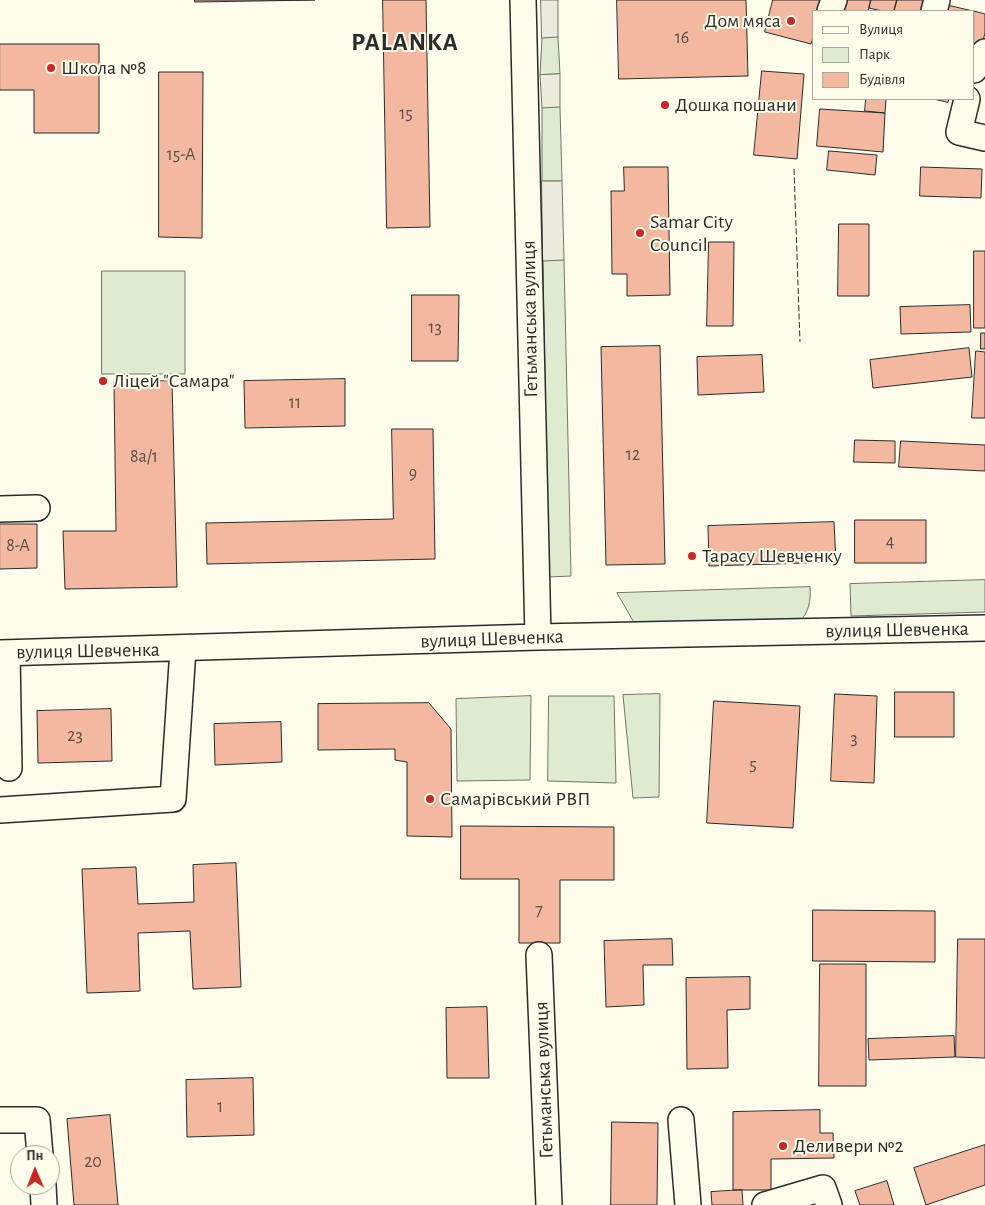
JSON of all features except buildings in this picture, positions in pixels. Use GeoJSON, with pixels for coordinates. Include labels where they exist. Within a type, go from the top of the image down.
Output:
{"type":"FeatureCollection","features":[{"type":"Feature","properties":{"kind":"street","name":"Гетьманська вулиця"},"geometry":{"type":"LineString","coordinates":[[523,0],[538,638]]}},
{"type":"Feature","properties":{"kind":"street"},"geometry":{"type":"LineString","coordinates":[[975,63],[985,52]]}},
{"type":"Feature","properties":{"kind":"street"},"geometry":{"type":"LineString","coordinates":[[967,100],[959,132],[985,138]]}},
{"type":"Feature","properties":{"kind":"street"},"geometry":{"type":"LineString","coordinates":[[0,509],[37,508]]}},
{"type":"Feature","properties":{"kind":"street","name":"вулиця Шевченка"},"geometry":{"type":"LineString","coordinates":[[4,653],[985,628]]}},
{"type":"Feature","properties":{"kind":"street"},"geometry":{"type":"LineString","coordinates":[[0,810],[172,799],[183,648]]}},
{"type":"Feature","properties":{"kind":"street"},"geometry":{"type":"LineString","coordinates":[[4,653],[8,768]]}},
{"type":"Feature","properties":{"kind":"street","name":"Гетьманська вулиця"},"geometry":{"type":"LineString","coordinates":[[539,955],[549,1205]]}},
{"type":"Feature","properties":{"kind":"street"},"geometry":{"type":"LineString","coordinates":[[0,1120],[38,1120],[39,1145]]}},
{"type":"Feature","properties":{"kind":"street"},"geometry":{"type":"LineString","coordinates":[[681,1120],[688,1205]]}},
{"type":"Feature","properties":{"kind":"street"},"geometry":{"type":"LineString","coordinates":[[765,1205],[823,1188],[829,1205]]}},
{"type":"Feature","properties":{"kind":"green space"},"geometry":{"type":"Polygon","coordinates":[[[558,37],[560,74],[540,75],[542,38],[558,37]]]}},
{"type":"Feature","properties":{"kind":"green space"},"geometry":{"type":"Polygon","coordinates":[[[560,107],[562,181],[542,181],[542,108],[560,107]]]}},
{"type":"Feature","properties":{"kind":"green space"},"geometry":{"type":"Polygon","coordinates":[[[564,260],[571,576],[548,577],[543,261],[564,260]]]}},
{"type":"Feature","properties":{"kind":"green space"},"geometry":{"type":"Polygon","coordinates":[[[102,271],[185,271],[185,374],[102,374],[102,271]]]}},
{"type":"Feature","properties":{"kind":"green space"},"geometry":{"type":"Polygon","coordinates":[[[985,580],[985,612],[851,616],[850,584],[985,580]]]}},
{"type":"Feature","properties":{"kind":"green space"},"geometry":{"type":"Polygon","coordinates":[[[810,587],[809,606],[799,623],[636,626],[617,593],[810,587]]]}},
{"type":"Feature","properties":{"kind":"green space"},"geometry":{"type":"Polygon","coordinates":[[[660,694],[659,797],[633,798],[623,695],[660,694]]]}},
{"type":"Feature","properties":{"kind":"green space"},"geometry":{"type":"Polygon","coordinates":[[[531,696],[530,780],[457,781],[456,699],[531,696]]]}},
{"type":"Feature","properties":{"kind":"green space"},"geometry":{"type":"Polygon","coordinates":[[[549,696],[614,696],[616,783],[548,781],[549,696]]]}},
{"type":"Feature","properties":{"kind":"shaded area"},"geometry":{"type":"Polygon","coordinates":[[[541,0],[558,0],[558,37],[542,38],[541,0]]]}},
{"type":"Feature","properties":{"kind":"shaded area"},"geometry":{"type":"Polygon","coordinates":[[[560,74],[560,107],[542,108],[540,75],[560,74]]]}},
{"type":"Feature","properties":{"kind":"shaded area"},"geometry":{"type":"Polygon","coordinates":[[[542,181],[562,181],[564,260],[543,261],[542,181]]]}},
{"type":"Feature","properties":{"kind":"fence"},"geometry":{"type":"LineString","coordinates":[[794,169],[800,342]]}},
{"type":"Feature","properties":{"kind":"place","name":"Дом мяса"},"geometry":{"type":"Point","coordinates":[791,21]}},
{"type":"Feature","properties":{"kind":"place","name":"Школа №8"},"geometry":{"type":"Point","coordinates":[51,68]}},
{"type":"Feature","properties":{"kind":"place","name":"Дошка пошани"},"geometry":{"type":"Point","coordinates":[665,105]}},
{"type":"Feature","properties":{"kind":"place","name":"Samar City Council"},"geometry":{"type":"Point","coordinates":[640,233]}},
{"type":"Feature","properties":{"kind":"place","name":"Ліцей \"Самара\""},"geometry":{"type":"Point","coordinates":[103,381]}},
{"type":"Feature","properties":{"kind":"place","name":"Тарасу Шевченку"},"geometry":{"type":"Point","coordinates":[692,556]}},
{"type":"Feature","properties":{"kind":"place","name":"Самарівський РВП"},"geometry":{"type":"Point","coordinates":[430,799]}},
{"type":"Feature","properties":{"kind":"place","name":"Деливери №2"},"geometry":{"type":"Point","coordinates":[783,1146]}},
{"type":"Feature","properties":{"kind":"district","name":"PALANKA"},"geometry":{"type":"Point","coordinates":[405,42]}}]}
